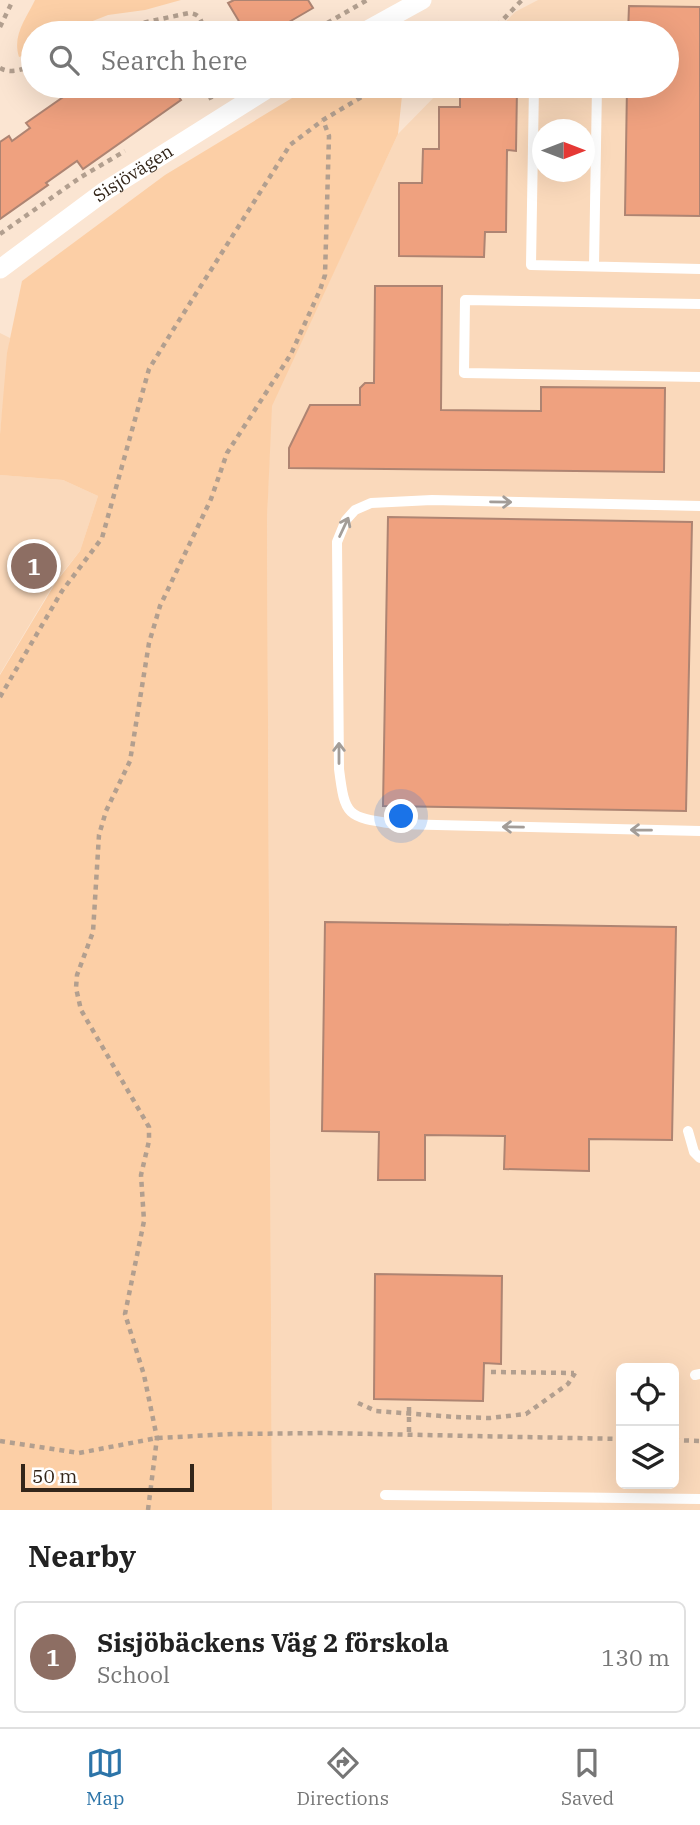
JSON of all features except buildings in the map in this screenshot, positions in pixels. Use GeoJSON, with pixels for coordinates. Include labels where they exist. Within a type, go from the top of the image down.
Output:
{"type":"FeatureCollection","features":[{"type":"Feature","properties":{"kind":"street"},"geometry":{"type":"LineString","coordinates":[[384,21],[422,0]]}},
{"type":"Feature","properties":{"kind":"street","name":"Sisjövägen"},"geometry":{"type":"LineString","coordinates":[[0,270],[105,191],[253,98]]}},
{"type":"Feature","properties":{"kind":"lane"},"geometry":{"type":"LineString","coordinates":[[534,98],[531,265],[700,269]]}},
{"type":"Feature","properties":{"kind":"lane"},"geometry":{"type":"LineString","coordinates":[[594,266],[597,98]]}},
{"type":"Feature","properties":{"kind":"lane"},"geometry":{"type":"LineString","coordinates":[[700,304],[465,300],[464,373],[700,377]]}},
{"type":"Feature","properties":{"kind":"lane"},"geometry":{"type":"LineString","coordinates":[[700,506],[432,500],[371,503],[355,510],[346,520],[337,542],[339,769],[343,803],[352,813],[365,820],[395,824],[700,831]]}},
{"type":"Feature","properties":{"kind":"lane"},"geometry":{"type":"LineString","coordinates":[[688,1131],[694,1152],[700,1158]]}},
{"type":"Feature","properties":{"kind":"lane"},"geometry":{"type":"LineString","coordinates":[[385,1495],[700,1499]]}},
{"type":"Feature","properties":{"kind":"path"},"geometry":{"type":"LineString","coordinates":[[0,27],[13,0]]}},
{"type":"Feature","properties":{"kind":"path"},"geometry":{"type":"LineString","coordinates":[[331,21],[367,0]]}},
{"type":"Feature","properties":{"kind":"path"},"geometry":{"type":"LineString","coordinates":[[502,21],[522,0]]}},
{"type":"Feature","properties":{"kind":"path"},"geometry":{"type":"LineString","coordinates":[[151,21],[189,13],[196,14],[200,21]]}},
{"type":"Feature","properties":{"kind":"path"},"geometry":{"type":"LineString","coordinates":[[0,68],[8,71],[21,69]]}},
{"type":"Feature","properties":{"kind":"path"},"geometry":{"type":"LineString","coordinates":[[0,697],[62,591],[102,538],[149,369],[290,145],[358,98]]}},
{"type":"Feature","properties":{"kind":"path"},"geometry":{"type":"LineString","coordinates":[[148,1510],[158,1438],[144,1375],[125,1314],[144,1222],[141,1175],[149,1141],[149,1127],[81,1010],[76,988],[77,975],[93,932],[99,835],[106,811],[130,761],[149,643],[160,606],[211,499],[227,453],[291,354],[325,275],[329,136],[323,120]]}},
{"type":"Feature","properties":{"kind":"path"},"geometry":{"type":"LineString","coordinates":[[358,1404],[376,1411],[409,1410],[480,1418],[526,1414],[568,1384],[575,1373],[491,1372]]}},
{"type":"Feature","properties":{"kind":"path"},"geometry":{"type":"LineString","coordinates":[[409,1410],[409,1435]]}},
{"type":"Feature","properties":{"kind":"path"},"geometry":{"type":"LineString","coordinates":[[0,1441],[79,1453],[158,1438],[326,1433],[616,1439]]}},
{"type":"Feature","properties":{"kind":"path"},"geometry":{"type":"LineString","coordinates":[[679,1440],[700,1441]]}},
{"type":"Feature","properties":{"kind":"shaded area"},"geometry":{"type":"Polygon","coordinates":[[[35,0],[181,0],[145,10],[108,15],[93,21],[24,21],[35,0]]]}},
{"type":"Feature","properties":{"kind":"shaded area"},"geometry":{"type":"Polygon","coordinates":[[[538,0],[700,0],[700,1510],[272,1510],[267,520],[271,406],[398,134],[433,98],[679,98],[679,21],[506,21],[515,12],[538,0]]]}},
{"type":"Feature","properties":{"kind":"shaded area"},"geometry":{"type":"Polygon","coordinates":[[[21,29],[19,57],[17,41],[21,29]]]}},
{"type":"Feature","properties":{"kind":"shaded area"},"geometry":{"type":"Polygon","coordinates":[[[292,98],[402,98],[398,134],[272,406],[267,520],[272,1510],[0,1510],[0,675],[56,582],[80,551],[98,496],[63,480],[0,475],[0,434],[7,353],[22,281],[165,175],[292,98]]]}},
{"type":"Feature","properties":{"kind":"shaded area"},"geometry":{"type":"Polygon","coordinates":[[[0,333],[10,338],[0,434],[0,333]]]}},
{"type":"Feature","properties":{"kind":"shaded area"},"geometry":{"type":"Polygon","coordinates":[[[0,475],[63,480],[98,496],[80,551],[55,582],[0,674],[0,475]]]}},
{"type":"Feature","properties":{"kind":"place","name":"Sisjöbäckens Väg 2 förskola"},"geometry":{"type":"Point","coordinates":[34,566]}}]}
